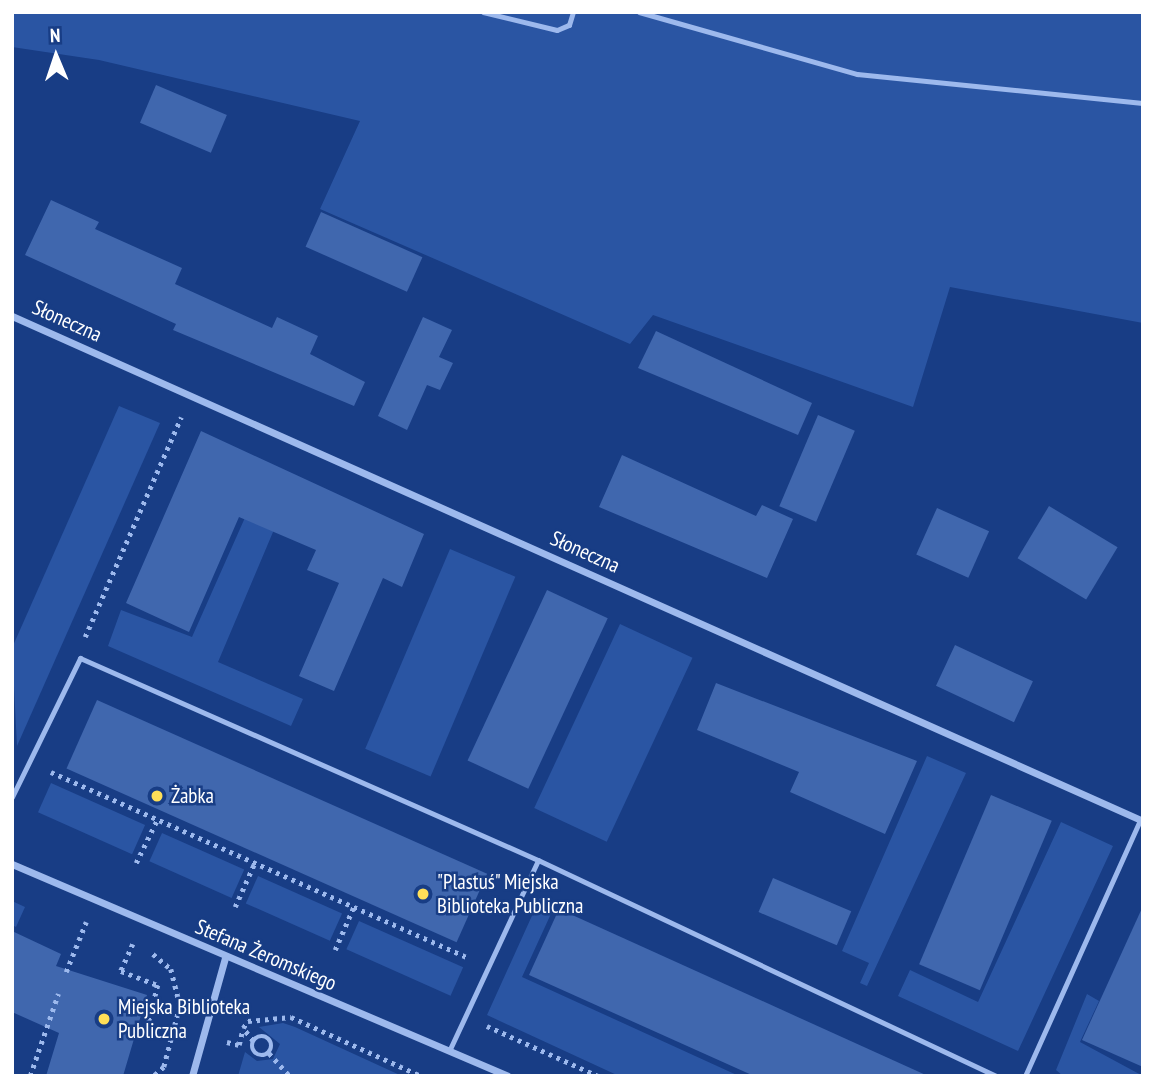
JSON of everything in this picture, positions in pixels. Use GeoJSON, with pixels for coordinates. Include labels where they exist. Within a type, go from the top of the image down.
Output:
{"type":"FeatureCollection","features":[{"type":"Feature","properties":{"kind":"street","name":"Słoneczna"},"geometry":{"type":"LineString","coordinates":[[12,316],[1141,821]]}},
{"type":"Feature","properties":{"kind":"street","name":"Stefana Żeromskiego"},"geometry":{"type":"LineString","coordinates":[[12,864],[225,958],[450,1049],[508,1076]]}},
{"type":"Feature","properties":{"kind":"street"},"geometry":{"type":"LineString","coordinates":[[192,1076],[225,958]]}},
{"type":"Feature","properties":{"kind":"lane"},"geometry":{"type":"LineString","coordinates":[[483,12],[557,30],[569,25],[573,12]]}},
{"type":"Feature","properties":{"kind":"lane"},"geometry":{"type":"LineString","coordinates":[[639,12],[857,74],[1143,103]]}},
{"type":"Feature","properties":{"kind":"lane"},"geometry":{"type":"LineString","coordinates":[[12,797],[80,658],[538,860],[996,1076]]}},
{"type":"Feature","properties":{"kind":"lane"},"geometry":{"type":"LineString","coordinates":[[1025,1076],[1141,821]]}},
{"type":"Feature","properties":{"kind":"lane"},"geometry":{"type":"LineString","coordinates":[[450,1049],[538,860]]}},
{"type":"Feature","properties":{"kind":"path"},"geometry":{"type":"LineString","coordinates":[[80,658],[191,395]]}},
{"type":"Feature","properties":{"kind":"path"},"geometry":{"type":"LineString","coordinates":[[65,778],[454,951]]}},
{"type":"Feature","properties":{"kind":"path"},"geometry":{"type":"LineString","coordinates":[[136,863],[158,818]]}},
{"type":"Feature","properties":{"kind":"path"},"geometry":{"type":"LineString","coordinates":[[235,907],[254,862]]}},
{"type":"Feature","properties":{"kind":"path"},"geometry":{"type":"LineString","coordinates":[[335,950],[355,906]]}},
{"type":"Feature","properties":{"kind":"path"},"geometry":{"type":"LineString","coordinates":[[74,917],[98,928]]}},
{"type":"Feature","properties":{"kind":"path"},"geometry":{"type":"LineString","coordinates":[[66,972],[86,922]]}},
{"type":"Feature","properties":{"kind":"path"},"geometry":{"type":"LineString","coordinates":[[121,938],[156,956],[180,987],[167,1057],[154,1076]]}},
{"type":"Feature","properties":{"kind":"path"},"geometry":{"type":"LineString","coordinates":[[133,944],[121,971],[158,985],[146,1033],[136,1030]]}},
{"type":"Feature","properties":{"kind":"path"},"geometry":{"type":"LineString","coordinates":[[30,1076],[58,994]]}},
{"type":"Feature","properties":{"kind":"path"},"geometry":{"type":"LineString","coordinates":[[465,1016],[598,1076]]}},
{"type":"Feature","properties":{"kind":"path"},"geometry":{"type":"LineString","coordinates":[[269,1053],[257,1055],[253,1041],[243,1028],[248,1021],[291,1017],[421,1076]]}},
{"type":"Feature","properties":{"kind":"path"},"geometry":{"type":"LineString","coordinates":[[253,1041],[268,1038],[269,1053],[290,1076]]}},
{"type":"Feature","properties":{"kind":"shaded area"},"geometry":{"type":"Polygon","coordinates":[[[12,12],[1143,12],[1143,323],[950,287],[913,407],[653,315],[630,344],[320,209],[360,121],[99,60],[12,47],[12,12]]]}},
{"type":"Feature","properties":{"kind":"shaded area"},"geometry":{"type":"Polygon","coordinates":[[[119,406],[160,423],[17,746],[12,648],[119,406]]]}},
{"type":"Feature","properties":{"kind":"shaded area"},"geometry":{"type":"Polygon","coordinates":[[[267,468],[295,480],[218,662],[303,699],[291,726],[108,646],[121,610],[192,637],[267,468]]]}},
{"type":"Feature","properties":{"kind":"shaded area"},"geometry":{"type":"Polygon","coordinates":[[[450,549],[515,577],[431,776],[365,749],[450,549]]]}},
{"type":"Feature","properties":{"kind":"shaded area"},"geometry":{"type":"Polygon","coordinates":[[[620,624],[693,658],[607,842],[534,808],[620,624]]]}},
{"type":"Feature","properties":{"kind":"shaded area"},"geometry":{"type":"Polygon","coordinates":[[[927,756],[966,773],[867,986],[860,983],[869,963],[842,951],[927,756]]]}},
{"type":"Feature","properties":{"kind":"shaded area"},"geometry":{"type":"Polygon","coordinates":[[[51,783],[145,825],[132,854],[38,812],[51,783]]]}},
{"type":"Feature","properties":{"kind":"shaded area"},"geometry":{"type":"Polygon","coordinates":[[[1061,822],[1113,846],[1018,1051],[898,996],[910,970],[978,1002],[1061,822]]]}},
{"type":"Feature","properties":{"kind":"shaded area"},"geometry":{"type":"Polygon","coordinates":[[[162,833],[244,870],[232,898],[149,861],[162,833]]]}},
{"type":"Feature","properties":{"kind":"shaded area"},"geometry":{"type":"Polygon","coordinates":[[[258,876],[342,913],[330,941],[246,903],[258,876]]]}},
{"type":"Feature","properties":{"kind":"shaded area"},"geometry":{"type":"Polygon","coordinates":[[[540,898],[555,905],[522,977],[739,1076],[619,1076],[487,1015],[540,898]]]}},
{"type":"Feature","properties":{"kind":"shaded area"},"geometry":{"type":"Polygon","coordinates":[[[12,901],[25,907],[16,927],[12,925],[12,901]]]}},
{"type":"Feature","properties":{"kind":"shaded area"},"geometry":{"type":"Polygon","coordinates":[[[359,921],[463,967],[451,996],[346,949],[359,921]]]}},
{"type":"Feature","properties":{"kind":"shaded area"},"geometry":{"type":"Polygon","coordinates":[[[1087,994],[1099,1001],[1080,1042],[1143,1076],[1063,1076],[1056,1070],[1087,994]]]}},
{"type":"Feature","properties":{"kind":"shaded area"},"geometry":{"type":"Polygon","coordinates":[[[283,1023],[402,1076],[238,1076],[245,1052],[257,1061],[273,1059],[280,1044],[259,1027],[283,1023]]]}},
{"type":"Feature","properties":{"kind":"building"},"geometry":{"type":"Polygon","coordinates":[[[156,85],[227,115],[211,153],[140,123],[156,85]]]}},
{"type":"Feature","properties":{"kind":"building"},"geometry":{"type":"Polygon","coordinates":[[[51,200],[99,222],[95,229],[182,268],[175,284],[272,328],[277,317],[318,336],[310,354],[365,382],[354,406],[173,330],[176,324],[25,255],[51,200]]]}},
{"type":"Feature","properties":{"kind":"building"},"geometry":{"type":"Polygon","coordinates":[[[321,212],[422,257],[407,292],[306,247],[321,212]]]}},
{"type":"Feature","properties":{"kind":"building"},"geometry":{"type":"Polygon","coordinates":[[[423,317],[452,330],[439,357],[453,363],[440,390],[427,385],[407,430],[378,416],[423,317]]]}},
{"type":"Feature","properties":{"kind":"building"},"geometry":{"type":"Polygon","coordinates":[[[656,331],[812,403],[798,435],[638,368],[656,331]]]}},
{"type":"Feature","properties":{"kind":"building"},"geometry":{"type":"Polygon","coordinates":[[[818,415],[855,431],[816,522],[779,506],[818,415]]]}},
{"type":"Feature","properties":{"kind":"building"},"geometry":{"type":"Polygon","coordinates":[[[201,431],[424,534],[402,587],[383,578],[334,691],[299,676],[339,583],[307,570],[316,550],[239,517],[189,632],[126,603],[201,431]]]}},
{"type":"Feature","properties":{"kind":"building"},"geometry":{"type":"Polygon","coordinates":[[[622,455],[756,516],[762,505],[793,519],[767,578],[599,507],[622,455]]]}},
{"type":"Feature","properties":{"kind":"building"},"geometry":{"type":"Polygon","coordinates":[[[1049,506],[1118,547],[1086,599],[1018,558],[1049,506]]]}},
{"type":"Feature","properties":{"kind":"building"},"geometry":{"type":"Polygon","coordinates":[[[937,508],[989,531],[968,578],[916,555],[937,508]]]}},
{"type":"Feature","properties":{"kind":"building"},"geometry":{"type":"Polygon","coordinates":[[[547,590],[608,618],[528,789],[468,760],[547,590]]]}},
{"type":"Feature","properties":{"kind":"building"},"geometry":{"type":"Polygon","coordinates":[[[955,645],[1033,681],[1014,722],[936,686],[955,645]]]}},
{"type":"Feature","properties":{"kind":"building"},"geometry":{"type":"Polygon","coordinates":[[[716,683],[917,761],[885,834],[790,792],[799,772],[697,730],[716,683]]]}},
{"type":"Feature","properties":{"kind":"building"},"geometry":{"type":"Polygon","coordinates":[[[97,700],[487,874],[457,942],[66,769],[97,700]]]}},
{"type":"Feature","properties":{"kind":"building"},"geometry":{"type":"Polygon","coordinates":[[[991,795],[1052,821],[980,990],[919,964],[991,795]]]}},
{"type":"Feature","properties":{"kind":"building"},"geometry":{"type":"Polygon","coordinates":[[[773,878],[851,911],[837,945],[759,912],[773,878]]]}},
{"type":"Feature","properties":{"kind":"building"},"geometry":{"type":"Polygon","coordinates":[[[1143,906],[1143,1067],[1082,1040],[1143,906]]]}},
{"type":"Feature","properties":{"kind":"building"},"geometry":{"type":"Polygon","coordinates":[[[559,909],[928,1076],[754,1076],[529,975],[559,909]]]}},
{"type":"Feature","properties":{"kind":"building"},"geometry":{"type":"Polygon","coordinates":[[[12,931],[61,954],[56,966],[147,995],[123,1076],[46,1076],[59,1033],[12,1012],[12,931]]]}},
{"type":"Feature","properties":{"kind":"place","name":"Żabka"},"geometry":{"type":"Point","coordinates":[157,796]}},
{"type":"Feature","properties":{"kind":"place","name":"\"Plastuś\" Miejska Biblioteka Publiczna"},"geometry":{"type":"Point","coordinates":[423,894]}},
{"type":"Feature","properties":{"kind":"place","name":"Miejska Biblioteka Publiczna"},"geometry":{"type":"Point","coordinates":[104,1019]}}]}
